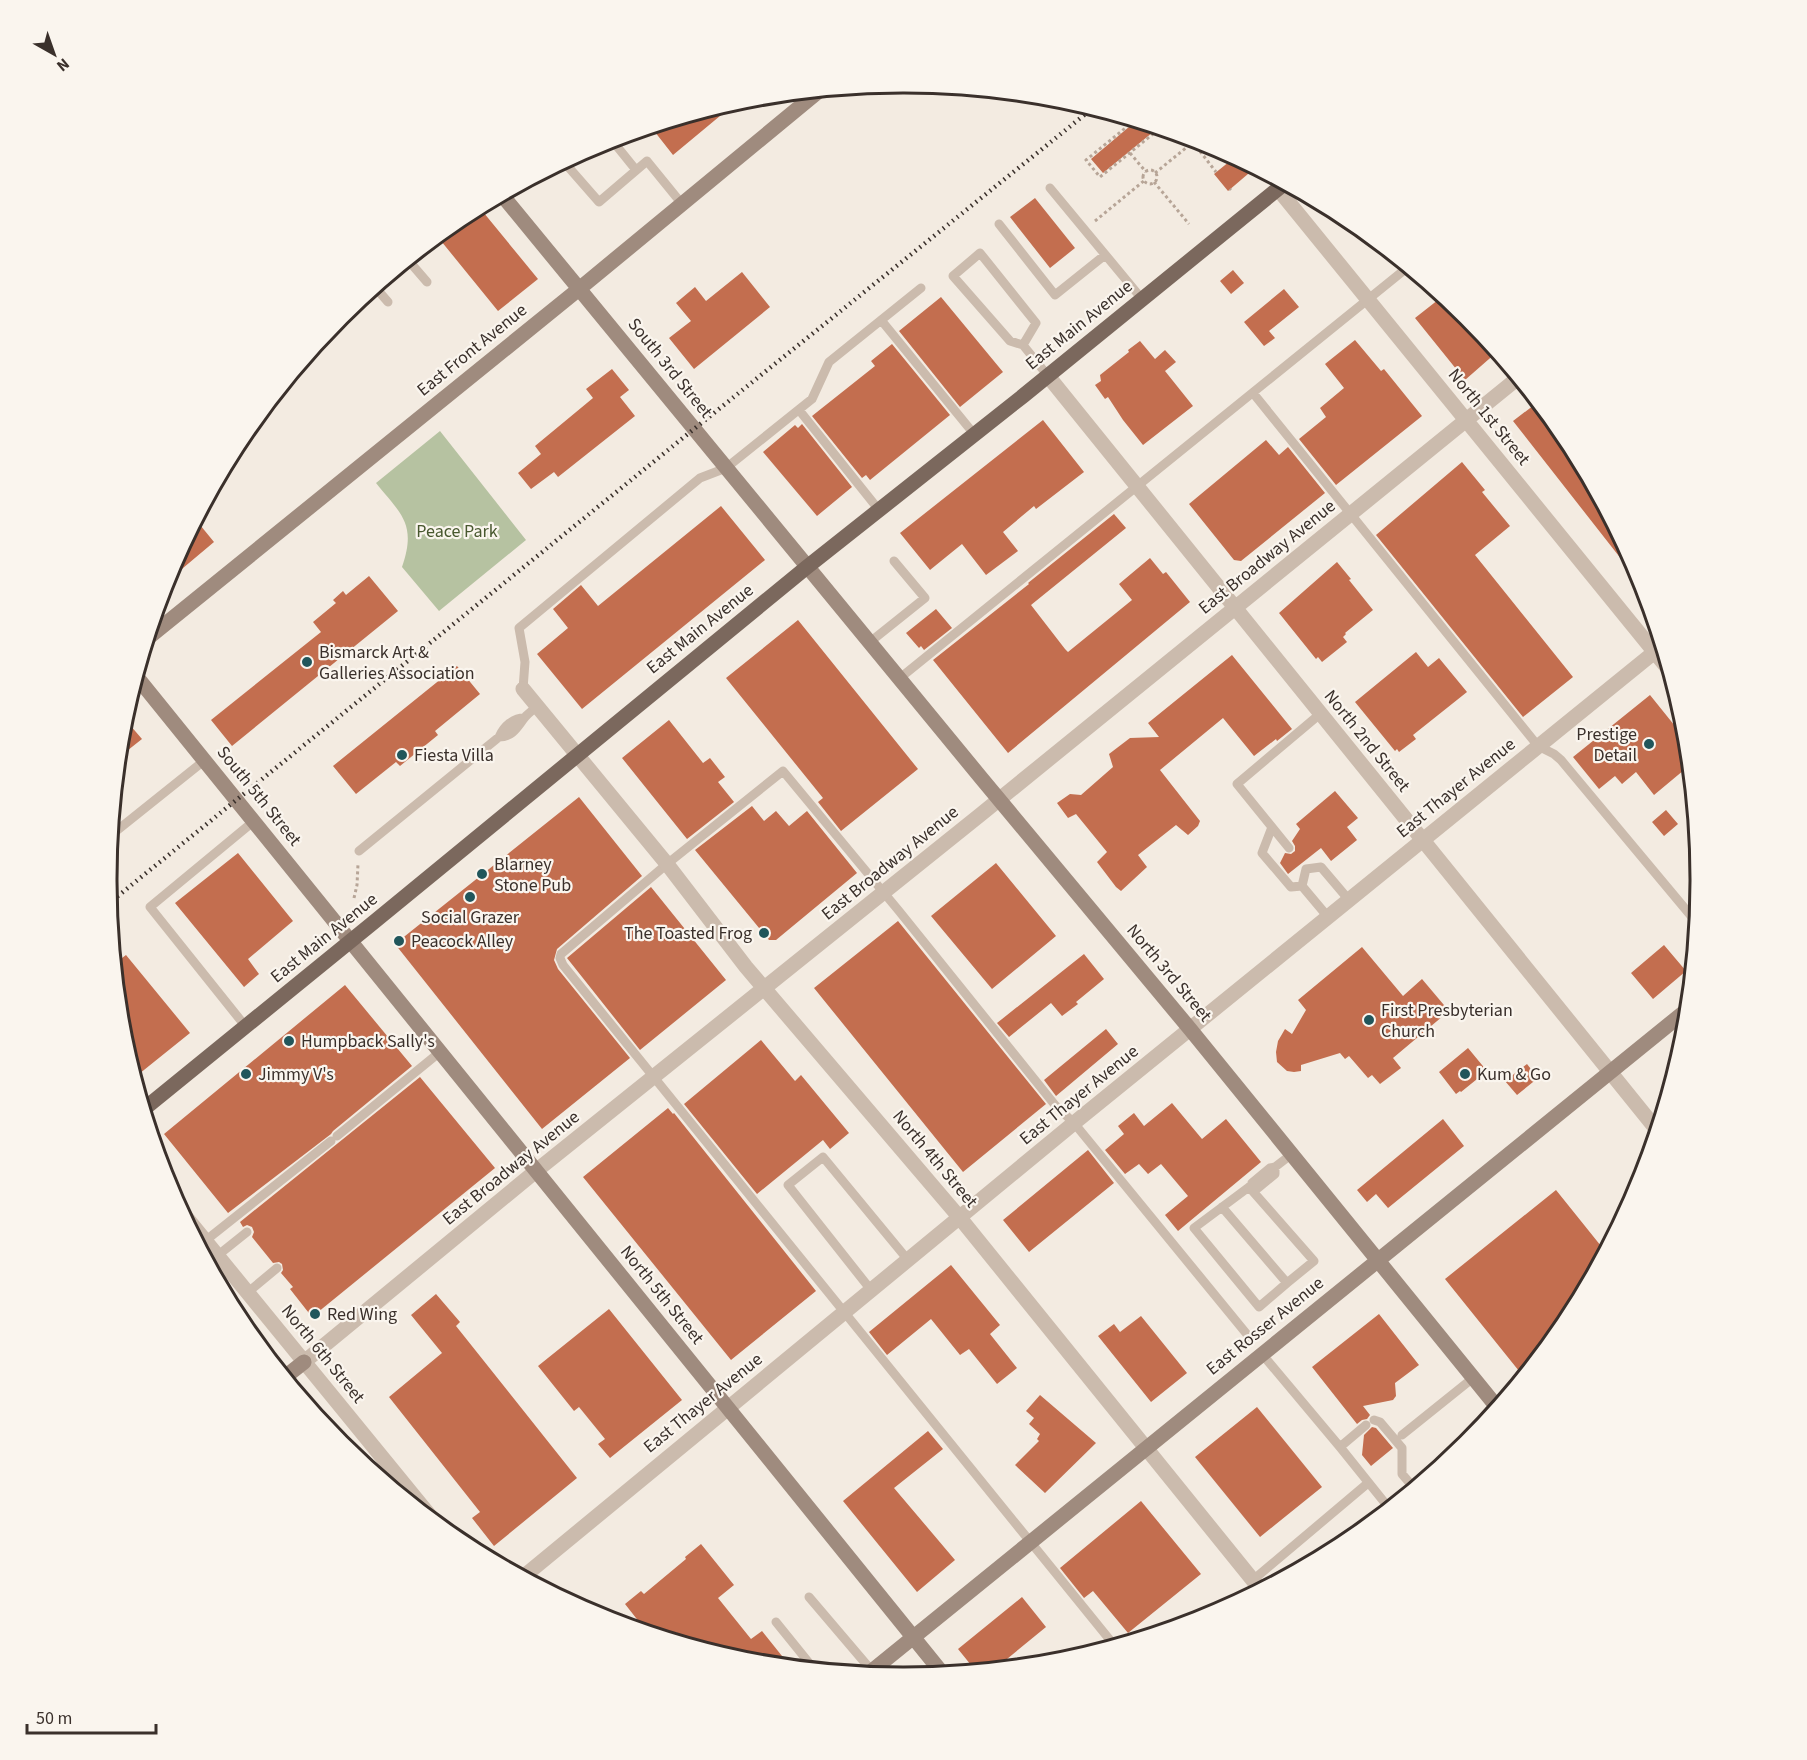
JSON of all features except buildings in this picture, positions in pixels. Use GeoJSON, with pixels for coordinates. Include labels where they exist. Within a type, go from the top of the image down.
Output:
{"type":"FeatureCollection","features":[{"type":"Feature","properties":{"kind":"main road","name":"East Main Avenue"},"geometry":{"type":"LineString","coordinates":[[149,1105],[807,567],[1048,376],[1278,188]]}},
{"type":"Feature","properties":{"kind":"street","name":"East Front Avenue"},"geometry":{"type":"LineString","coordinates":[[157,631],[579,289],[805,100]]}},
{"type":"Feature","properties":{"kind":"street","name":"North 1st Street"},"geometry":{"type":"LineString","coordinates":[[1286,192],[1368,299],[1654,645]]}},
{"type":"Feature","properties":{"kind":"street","name":"South 3rd Street"},"geometry":{"type":"LineString","coordinates":[[506,200],[807,567]]}},
{"type":"Feature","properties":{"kind":"street","name":"North 2nd Street"},"geometry":{"type":"LineString","coordinates":[[1048,376],[1652,1124]]}},
{"type":"Feature","properties":{"kind":"street","name":"East Broadway Avenue"},"geometry":{"type":"LineString","coordinates":[[290,1373],[536,1171],[999,800],[1513,382]]}},
{"type":"Feature","properties":{"kind":"street","name":"North 3rd Street"},"geometry":{"type":"LineString","coordinates":[[807,567],[1190,1029],[1493,1402]]}},
{"type":"Feature","properties":{"kind":"street","name":"East Thayer Avenue"},"geometry":{"type":"LineString","coordinates":[[529,1572],[1074,1123],[1656,650]]}},
{"type":"Feature","properties":{"kind":"street","name":"South 5th Street"},"geometry":{"type":"LineString","coordinates":[[142,683],[351,941]]}},
{"type":"Feature","properties":{"kind":"street","name":"North 4th Street"},"geometry":{"type":"LineString","coordinates":[[524,689],[667,864],[746,967],[960,1218],[1256,1584]]}},
{"type":"Feature","properties":{"kind":"street","name":"North 5th Street"},"geometry":{"type":"LineString","coordinates":[[351,941],[937,1666]]}},
{"type":"Feature","properties":{"kind":"street","name":"East Rosser Avenue"},"geometry":{"type":"LineString","coordinates":[[878,1666],[1678,1017]]}},
{"type":"Feature","properties":{"kind":"street","name":"North 6th Street"},"geometry":{"type":"LineString","coordinates":[[205,1241],[413,1495]]}},
{"type":"Feature","properties":{"kind":"lane"},"geometry":{"type":"LineString","coordinates":[[618,147],[636,170]]}},
{"type":"Feature","properties":{"kind":"lane"},"geometry":{"type":"LineString","coordinates":[[569,168],[598,202],[647,161],[682,204]]}},
{"type":"Feature","properties":{"kind":"lane"},"geometry":{"type":"LineString","coordinates":[[1050,188],[1142,300]]}},
{"type":"Feature","properties":{"kind":"lane"},"geometry":{"type":"LineString","coordinates":[[999,224],[1055,295],[1105,255]]}},
{"type":"Feature","properties":{"kind":"lane"},"geometry":{"type":"LineString","coordinates":[[1023,345],[1036,322],[980,253],[953,276],[1010,341],[1023,345],[1048,376]]}},
{"type":"Feature","properties":{"kind":"lane"},"geometry":{"type":"LineString","coordinates":[[413,265],[427,282]]}},
{"type":"Feature","properties":{"kind":"lane"},"geometry":{"type":"LineString","coordinates":[[900,678],[1402,272]]}},
{"type":"Feature","properties":{"kind":"lane"},"geometry":{"type":"LineString","coordinates":[[524,689],[525,662],[519,628],[700,478],[726,468],[799,410],[812,399],[830,362],[921,288]]}},
{"type":"Feature","properties":{"kind":"lane"},"geometry":{"type":"LineString","coordinates":[[380,293],[388,302]]}},
{"type":"Feature","properties":{"kind":"lane"},"geometry":{"type":"LineString","coordinates":[[881,320],[974,434]]}},
{"type":"Feature","properties":{"kind":"lane"},"geometry":{"type":"LineString","coordinates":[[1253,393],[1539,746],[1562,760],[1689,914]]}},
{"type":"Feature","properties":{"kind":"lane"},"geometry":{"type":"LineString","coordinates":[[799,410],[879,510]]}},
{"type":"Feature","properties":{"kind":"lane"},"geometry":{"type":"LineString","coordinates":[[870,642],[925,598],[894,561]]}},
{"type":"Feature","properties":{"kind":"lane"},"geometry":{"type":"LineString","coordinates":[[359,851],[499,737],[506,737],[538,706]]}},
{"type":"Feature","properties":{"kind":"lane"},"geometry":{"type":"LineString","coordinates":[[1289,848],[1237,783],[1320,714]]}},
{"type":"Feature","properties":{"kind":"lane"},"geometry":{"type":"LineString","coordinates":[[118,830],[205,760]]}},
{"type":"Feature","properties":{"kind":"lane"},"geometry":{"type":"LineString","coordinates":[[1109,1639],[563,965],[560,958],[564,951],[667,864],[783,771],[884,892],[1055,1105],[1074,1123],[1250,1338]]}},
{"type":"Feature","properties":{"kind":"lane"},"geometry":{"type":"LineString","coordinates":[[246,1027],[150,907],[254,821]]}},
{"type":"Feature","properties":{"kind":"lane"},"geometry":{"type":"LineString","coordinates":[[1272,827],[1263,853],[1291,887],[1302,886]]}},
{"type":"Feature","properties":{"kind":"lane"},"geometry":{"type":"LineString","coordinates":[[1328,917],[1302,886],[1303,866],[1321,867],[1349,900]]}},
{"type":"Feature","properties":{"kind":"lane"},"geometry":{"type":"LineString","coordinates":[[205,1241],[440,1052]]}},
{"type":"Feature","properties":{"kind":"lane"},"geometry":{"type":"LineString","coordinates":[[1251,1187],[1314,1261],[1259,1307],[1194,1228],[1251,1187],[1252,1183],[1270,1168],[1275,1167],[1292,1154]]}},
{"type":"Feature","properties":{"kind":"lane"},"geometry":{"type":"LineString","coordinates":[[871,1290],[788,1185],[823,1157],[908,1260]]}},
{"type":"Feature","properties":{"kind":"lane"},"geometry":{"type":"LineString","coordinates":[[1222,1206],[1287,1284]]}},
{"type":"Feature","properties":{"kind":"lane"},"geometry":{"type":"LineString","coordinates":[[217,1256],[247,1232]]}},
{"type":"Feature","properties":{"kind":"lane"},"geometry":{"type":"LineString","coordinates":[[247,1293],[277,1268]]}},
{"type":"Feature","properties":{"kind":"lane"},"geometry":{"type":"LineString","coordinates":[[1262,1354],[1385,1503]]}},
{"type":"Feature","properties":{"kind":"lane"},"geometry":{"type":"LineString","coordinates":[[1402,1435],[1473,1378]]}},
{"type":"Feature","properties":{"kind":"lane"},"geometry":{"type":"LineString","coordinates":[[1340,1447],[1370,1423],[1380,1422],[1402,1448],[1402,1474],[1409,1482]]}},
{"type":"Feature","properties":{"kind":"lane"},"geometry":{"type":"LineString","coordinates":[[1261,1581],[1368,1483]]}},
{"type":"Feature","properties":{"kind":"lane"},"geometry":{"type":"LineString","coordinates":[[809,1597],[865,1665]]}},
{"type":"Feature","properties":{"kind":"lane"},"geometry":{"type":"LineString","coordinates":[[776,1622],[807,1661]]}},
{"type":"Feature","properties":{"kind":"path"},"geometry":{"type":"LineString","coordinates":[[1128,126],[1086,160],[1100,177],[1153,134]]}},
{"type":"Feature","properties":{"kind":"path"},"geometry":{"type":"LineString","coordinates":[[1155,173],[1187,146]]}},
{"type":"Feature","properties":{"kind":"path"},"geometry":{"type":"LineString","coordinates":[[1199,151],[1216,172]]}},
{"type":"Feature","properties":{"kind":"path"},"geometry":{"type":"LineString","coordinates":[[1130,153],[1146,172]]}},
{"type":"Feature","properties":{"kind":"path"},"geometry":{"type":"LineString","coordinates":[[1146,172],[1152,170],[1155,173]]}},
{"type":"Feature","properties":{"kind":"path"},"geometry":{"type":"LineString","coordinates":[[1093,222],[1144,180],[1146,172]]}},
{"type":"Feature","properties":{"kind":"path"},"geometry":{"type":"LineString","coordinates":[[1154,182],[1155,173]]}},
{"type":"Feature","properties":{"kind":"path"},"geometry":{"type":"LineString","coordinates":[[1144,180],[1154,182]]}},
{"type":"Feature","properties":{"kind":"path"},"geometry":{"type":"LineString","coordinates":[[1154,182],[1189,224]]}},
{"type":"Feature","properties":{"kind":"path"},"geometry":{"type":"LineString","coordinates":[[354,898],[359,851]]}},
{"type":"Feature","properties":{"kind":"green space","name":"Peace Park"},"geometry":{"type":"Polygon","coordinates":[[[440,431],[526,540],[439,611],[402,567],[408,540],[404,520],[376,483],[440,431]]]}},
{"type":"Feature","properties":{"kind":"railway"},"geometry":{"type":"LineString","coordinates":[[117,896],[1085,115]]}},
{"type":"Feature","properties":{"kind":"place","name":"Bismarck Art & Galleries Association"},"geometry":{"type":"Point","coordinates":[307,662]}},
{"type":"Feature","properties":{"kind":"place","name":"Prestige Detail"},"geometry":{"type":"Point","coordinates":[1649,744]}},
{"type":"Feature","properties":{"kind":"place","name":"Fiesta Villa"},"geometry":{"type":"Point","coordinates":[402,755]}},
{"type":"Feature","properties":{"kind":"place","name":"Blarney Stone Pub"},"geometry":{"type":"Point","coordinates":[482,874]}},
{"type":"Feature","properties":{"kind":"place","name":"Social Grazer"},"geometry":{"type":"Point","coordinates":[470,897]}},
{"type":"Feature","properties":{"kind":"place","name":"The Toasted Frog"},"geometry":{"type":"Point","coordinates":[764,933]}},
{"type":"Feature","properties":{"kind":"place","name":"Peacock Alley"},"geometry":{"type":"Point","coordinates":[399,941]}},
{"type":"Feature","properties":{"kind":"place","name":"First Presbyterian Church"},"geometry":{"type":"Point","coordinates":[1369,1020]}},
{"type":"Feature","properties":{"kind":"place","name":"Humpback Sally's"},"geometry":{"type":"Point","coordinates":[289,1041]}},
{"type":"Feature","properties":{"kind":"place","name":"Jimmy V's"},"geometry":{"type":"Point","coordinates":[246,1074]}},
{"type":"Feature","properties":{"kind":"place","name":"Kum & Go"},"geometry":{"type":"Point","coordinates":[1465,1074]}},
{"type":"Feature","properties":{"kind":"place","name":"Red Wing"},"geometry":{"type":"Point","coordinates":[315,1314]}}]}
